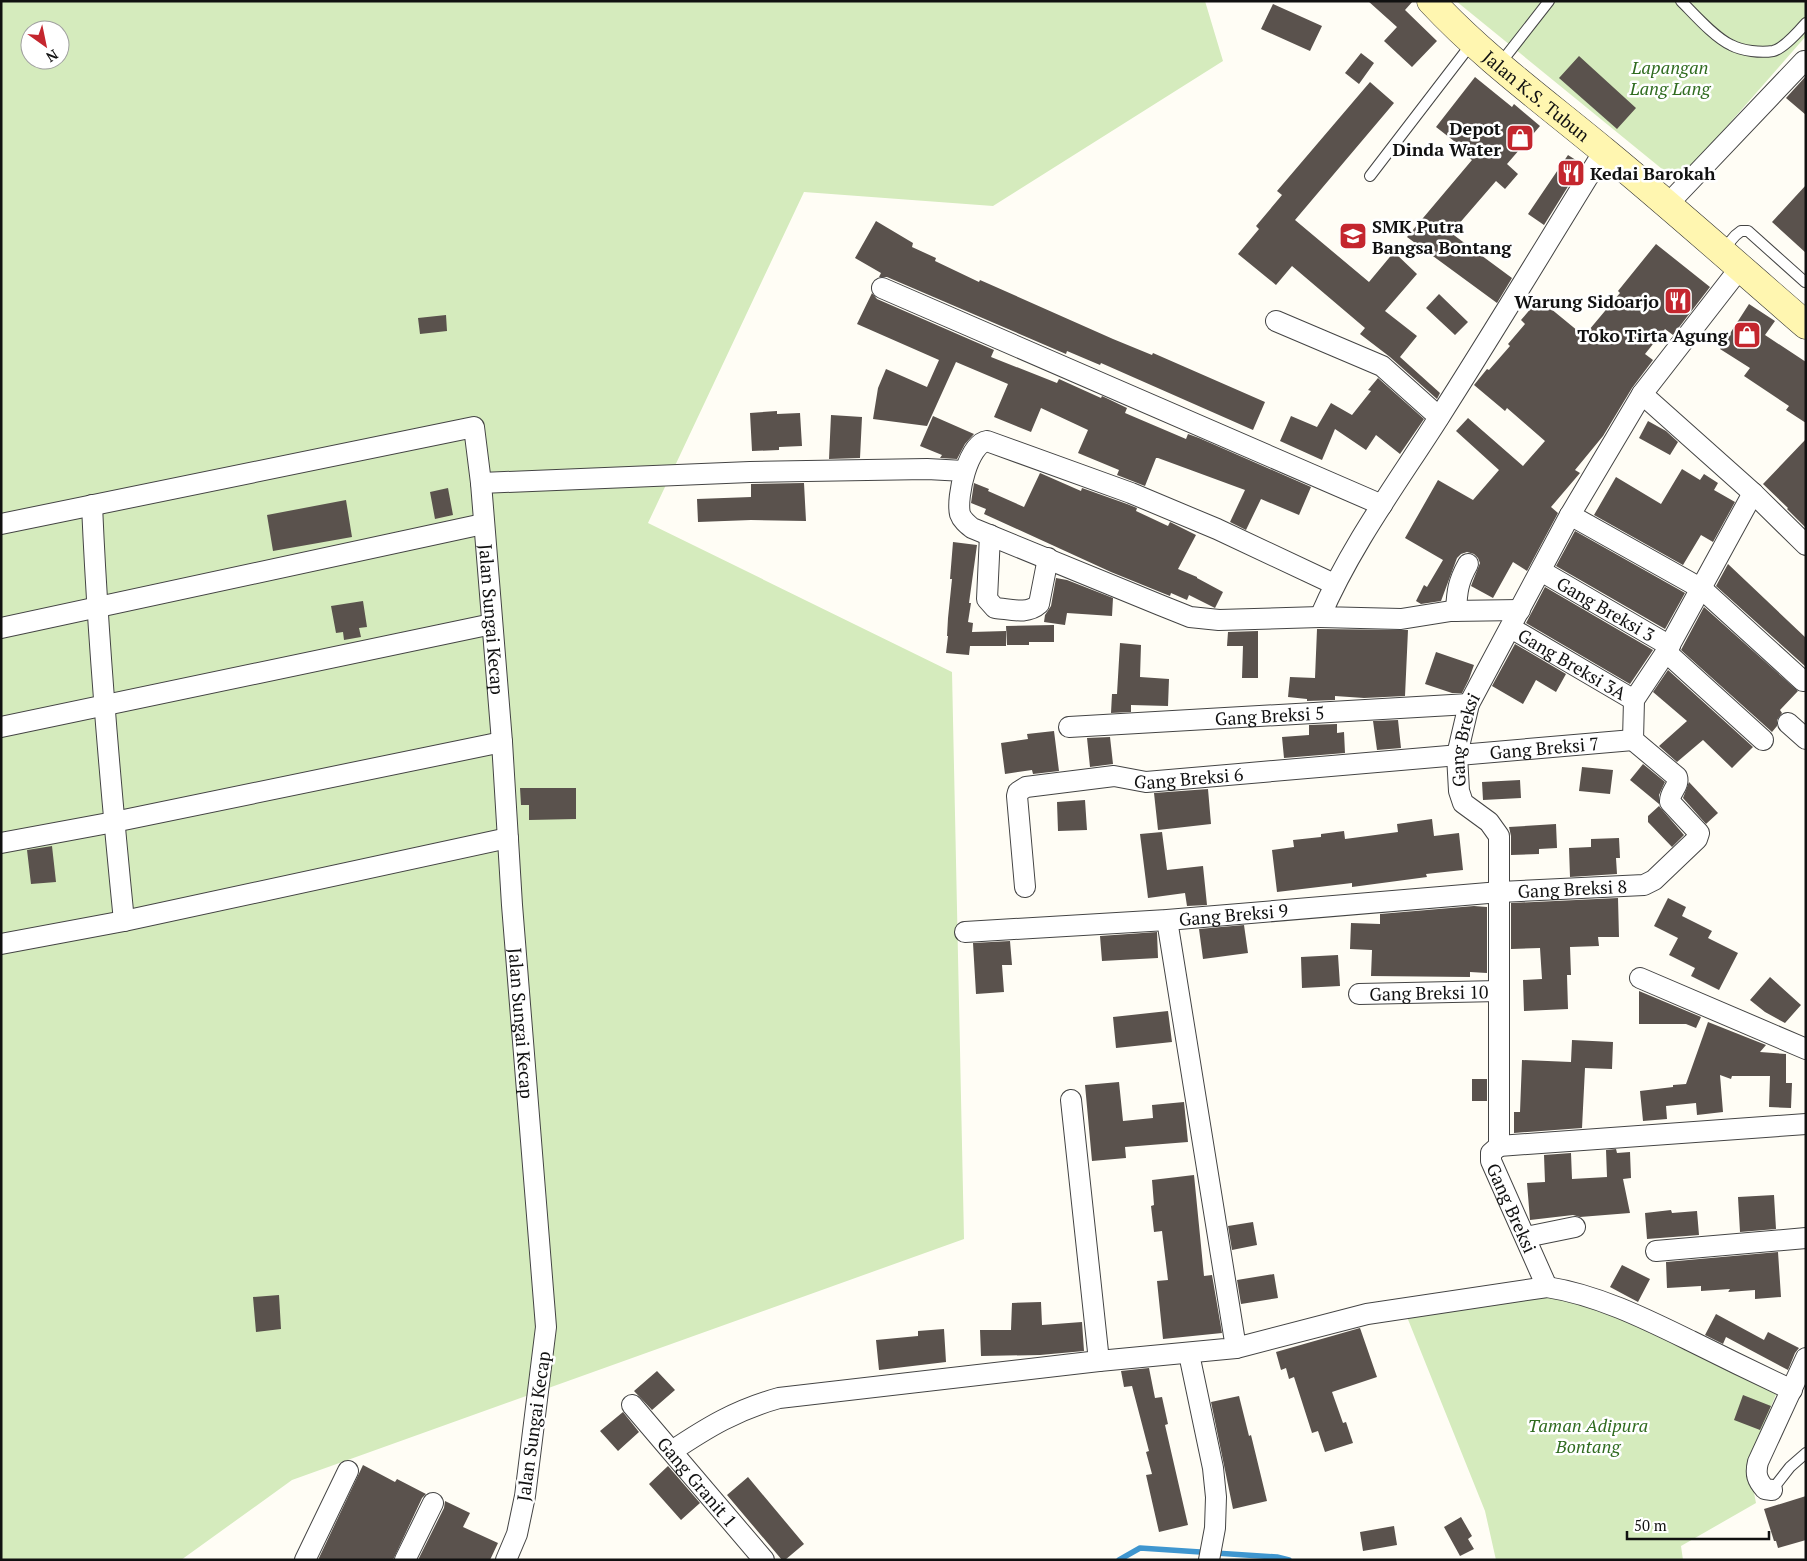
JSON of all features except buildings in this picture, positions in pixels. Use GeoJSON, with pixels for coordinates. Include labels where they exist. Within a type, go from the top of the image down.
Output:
{"type":"FeatureCollection","features":[{"type":"Feature","properties":{"kind":"street","name":"Jalan K.S. Tubun"},"geometry":{"type":"LineString","coordinates":[[1431,1],[1498,66],[1668,204],[1806,325]]}},
{"type":"Feature","properties":{"kind":"street"},"geometry":{"type":"LineString","coordinates":[[1668,204],[1804,61]]}},
{"type":"Feature","properties":{"kind":"street"},"geometry":{"type":"LineString","coordinates":[[1320,617],[1334,584],[1382,505],[1439,417],[1604,151]]}},
{"type":"Feature","properties":{"kind":"street","name":"Gang Breksi"},"geometry":{"type":"LineString","coordinates":[[1548,1287],[1491,1161],[1491,1153],[1499,1146],[1499,836],[1490,822],[1467,807],[1460,798],[1457,755],[1469,704],[1570,516],[1642,394],[1732,261]]}},
{"type":"Feature","properties":{"kind":"street"},"geometry":{"type":"LineString","coordinates":[[882,288],[1382,505]]}},
{"type":"Feature","properties":{"kind":"street"},"geometry":{"type":"LineString","coordinates":[[1276,321],[1382,366],[1439,417]]}},
{"type":"Feature","properties":{"kind":"street"},"geometry":{"type":"LineString","coordinates":[[1642,394],[1753,493],[1806,545]]}},
{"type":"Feature","properties":{"kind":"street","name":"Jalan Sungai Kecap"},"geometry":{"type":"LineString","coordinates":[[92,505],[474,427],[502,742],[512,915],[546,1327],[525,1496],[517,1534],[506,1560]]}},
{"type":"Feature","properties":{"kind":"street"},"geometry":{"type":"LineString","coordinates":[[1334,584],[1217,529],[1131,493],[987,442],[979,445],[964,471],[959,503],[960,514],[964,522],[972,528],[1190,617],[1219,620],[1320,617],[1401,618],[1456,611],[1520,610]]}},
{"type":"Feature","properties":{"kind":"street"},"geometry":{"type":"LineString","coordinates":[[480,483],[750,472],[927,469],[964,471]]}},
{"type":"Feature","properties":{"kind":"street"},"geometry":{"type":"LineString","coordinates":[[1633,740],[1634,700],[1668,649],[1753,493]]}},
{"type":"Feature","properties":{"kind":"street"},"geometry":{"type":"LineString","coordinates":[[1,524],[92,505],[96,608],[124,921]]}},
{"type":"Feature","properties":{"kind":"street"},"geometry":{"type":"LineString","coordinates":[[1570,516],[1702,588],[1803,681]]}},
{"type":"Feature","properties":{"kind":"street"},"geometry":{"type":"LineString","coordinates":[[1,628],[483,524]]}},
{"type":"Feature","properties":{"kind":"street"},"geometry":{"type":"LineString","coordinates":[[990,535],[987,599],[995,608],[1028,611],[1039,604],[1048,558]]}},
{"type":"Feature","properties":{"kind":"street"},"geometry":{"type":"LineString","coordinates":[[1456,611],[1459,579],[1468,564]]}},
{"type":"Feature","properties":{"kind":"street","name":"Gang Breksi 3"},"geometry":{"type":"LineString","coordinates":[[1541,571],[1668,649],[1764,740]]}},
{"type":"Feature","properties":{"kind":"street"},"geometry":{"type":"LineString","coordinates":[[1,727],[492,624]]}},
{"type":"Feature","properties":{"kind":"street","name":"Gang Breksi 3A"},"geometry":{"type":"LineString","coordinates":[[1511,628],[1634,700]]}},
{"type":"Feature","properties":{"kind":"street","name":"Gang Breksi 5"},"geometry":{"type":"LineString","coordinates":[[1069,727],[1469,704]]}},
{"type":"Feature","properties":{"kind":"street"},"geometry":{"type":"LineString","coordinates":[[1788,723],[1806,739]]}},
{"type":"Feature","properties":{"kind":"street","name":"Gang Breksi 7"},"geometry":{"type":"LineString","coordinates":[[1457,755],[1633,740]]}},
{"type":"Feature","properties":{"kind":"street","name":"Gang Breksi 8"},"geometry":{"type":"LineString","coordinates":[[1500,892],[1644,885],[1654,880],[1697,839],[1699,833],[1670,802],[1670,797],[1677,784],[1676,777],[1633,740]]}},
{"type":"Feature","properties":{"kind":"street"},"geometry":{"type":"LineString","coordinates":[[1,843],[114,822],[502,742]]}},
{"type":"Feature","properties":{"kind":"street","name":"Gang Breksi 6"},"geometry":{"type":"LineString","coordinates":[[1025,887],[1017,796],[1018,792],[1026,787],[1114,776],[1146,782],[1457,755]]}},
{"type":"Feature","properties":{"kind":"street"},"geometry":{"type":"LineString","coordinates":[[1,944],[124,921],[508,838]]}},
{"type":"Feature","properties":{"kind":"street","name":"Gang Breksi 9"},"geometry":{"type":"LineString","coordinates":[[965,932],[1167,920],[1500,892]]}},
{"type":"Feature","properties":{"kind":"street"},"geometry":{"type":"LineString","coordinates":[[1167,920],[1236,1348]]}},
{"type":"Feature","properties":{"kind":"street"},"geometry":{"type":"LineString","coordinates":[[1640,978],[1806,1049]]}},
{"type":"Feature","properties":{"kind":"street","name":"Gang Breksi 10"},"geometry":{"type":"LineString","coordinates":[[1359,994],[1499,991]]}},
{"type":"Feature","properties":{"kind":"street"},"geometry":{"type":"LineString","coordinates":[[1071,1100],[1099,1361]]}},
{"type":"Feature","properties":{"kind":"street"},"geometry":{"type":"LineString","coordinates":[[1499,1146],[1806,1124]]}},
{"type":"Feature","properties":{"kind":"street"},"geometry":{"type":"LineString","coordinates":[[1526,1237],[1575,1227]]}},
{"type":"Feature","properties":{"kind":"street"},"geometry":{"type":"LineString","coordinates":[[1656,1251],[1806,1238]]}},
{"type":"Feature","properties":{"kind":"street"},"geometry":{"type":"LineString","coordinates":[[672,1451],[707,1427],[729,1416],[753,1405],[779,1398],[1099,1361],[1189,1354],[1236,1348],[1368,1314],[1548,1287],[1563,1290],[1627,1312],[1661,1326],[1792,1390]]}},
{"type":"Feature","properties":{"kind":"street"},"geometry":{"type":"LineString","coordinates":[[1189,1354],[1213,1468],[1216,1497],[1215,1528],[1209,1560]]}},
{"type":"Feature","properties":{"kind":"street"},"geometry":{"type":"LineString","coordinates":[[1772,1490],[1765,1490],[1759,1482],[1756,1470],[1758,1462],[1806,1358]]}},
{"type":"Feature","properties":{"kind":"street","name":"Gang Granit 1"},"geometry":{"type":"LineString","coordinates":[[632,1405],[764,1560]]}},
{"type":"Feature","properties":{"kind":"street"},"geometry":{"type":"LineString","coordinates":[[305,1560],[348,1471]]}},
{"type":"Feature","properties":{"kind":"street"},"geometry":{"type":"LineString","coordinates":[[405,1560],[433,1503]]}},
{"type":"Feature","properties":{"kind":"lane"},"geometry":{"type":"LineString","coordinates":[[1498,66],[1549,1]]}},
{"type":"Feature","properties":{"kind":"lane"},"geometry":{"type":"LineString","coordinates":[[1680,1],[1731,46],[1749,50],[1775,51],[1796,35],[1806,23]]}},
{"type":"Feature","properties":{"kind":"lane"},"geometry":{"type":"LineString","coordinates":[[1370,176],[1473,42]]}},
{"type":"Feature","properties":{"kind":"lane"},"geometry":{"type":"LineString","coordinates":[[1732,261],[1730,239],[1741,231],[1748,231],[1805,282]]}},
{"type":"Feature","properties":{"kind":"lane"},"geometry":{"type":"LineString","coordinates":[[1772,1490],[1790,1467],[1806,1454]]}},
{"type":"Feature","properties":{"kind":"green space"},"geometry":{"type":"Polygon","coordinates":[[[1,1],[1205,1],[1223,61],[993,206],[804,192],[648,523],[952,672],[964,1239],[292,1480],[181,1560],[1,1560],[1,1]]]}},
{"type":"Feature","properties":{"kind":"green space","name":"Lapangan Lang Lang"},"geometry":{"type":"Polygon","coordinates":[[[1456,1],[1806,1],[1806,36],[1678,182],[1456,1]]]}},
{"type":"Feature","properties":{"kind":"green space","name":"Taman Adipura Bontang"},"geometry":{"type":"Polygon","coordinates":[[[1563,1294],[1634,1320],[1777,1392],[1748,1462],[1756,1503],[1681,1546],[1683,1560],[1496,1560],[1485,1511],[1405,1312],[1563,1294]]]}},
{"type":"Feature","properties":{"kind":"waterway"},"geometry":{"type":"LineString","coordinates":[[1119,1560],[1140,1548],[1277,1557],[1289,1560]]}},
{"type":"Feature","properties":{"kind":"place","name":"Depot Dinda Water"},"geometry":{"type":"Point","coordinates":[1520,138]}},
{"type":"Feature","properties":{"kind":"place","name":"Kedai Barokah"},"geometry":{"type":"Point","coordinates":[1571,173]}},
{"type":"Feature","properties":{"kind":"place","name":"SMK Putra Bangsa Bontang"},"geometry":{"type":"Point","coordinates":[1353,236]}},
{"type":"Feature","properties":{"kind":"place","name":"Warung Sidoarjo"},"geometry":{"type":"Point","coordinates":[1678,301]}},
{"type":"Feature","properties":{"kind":"place","name":"Toko Tirta Agung"},"geometry":{"type":"Point","coordinates":[1747,335]}}]}
